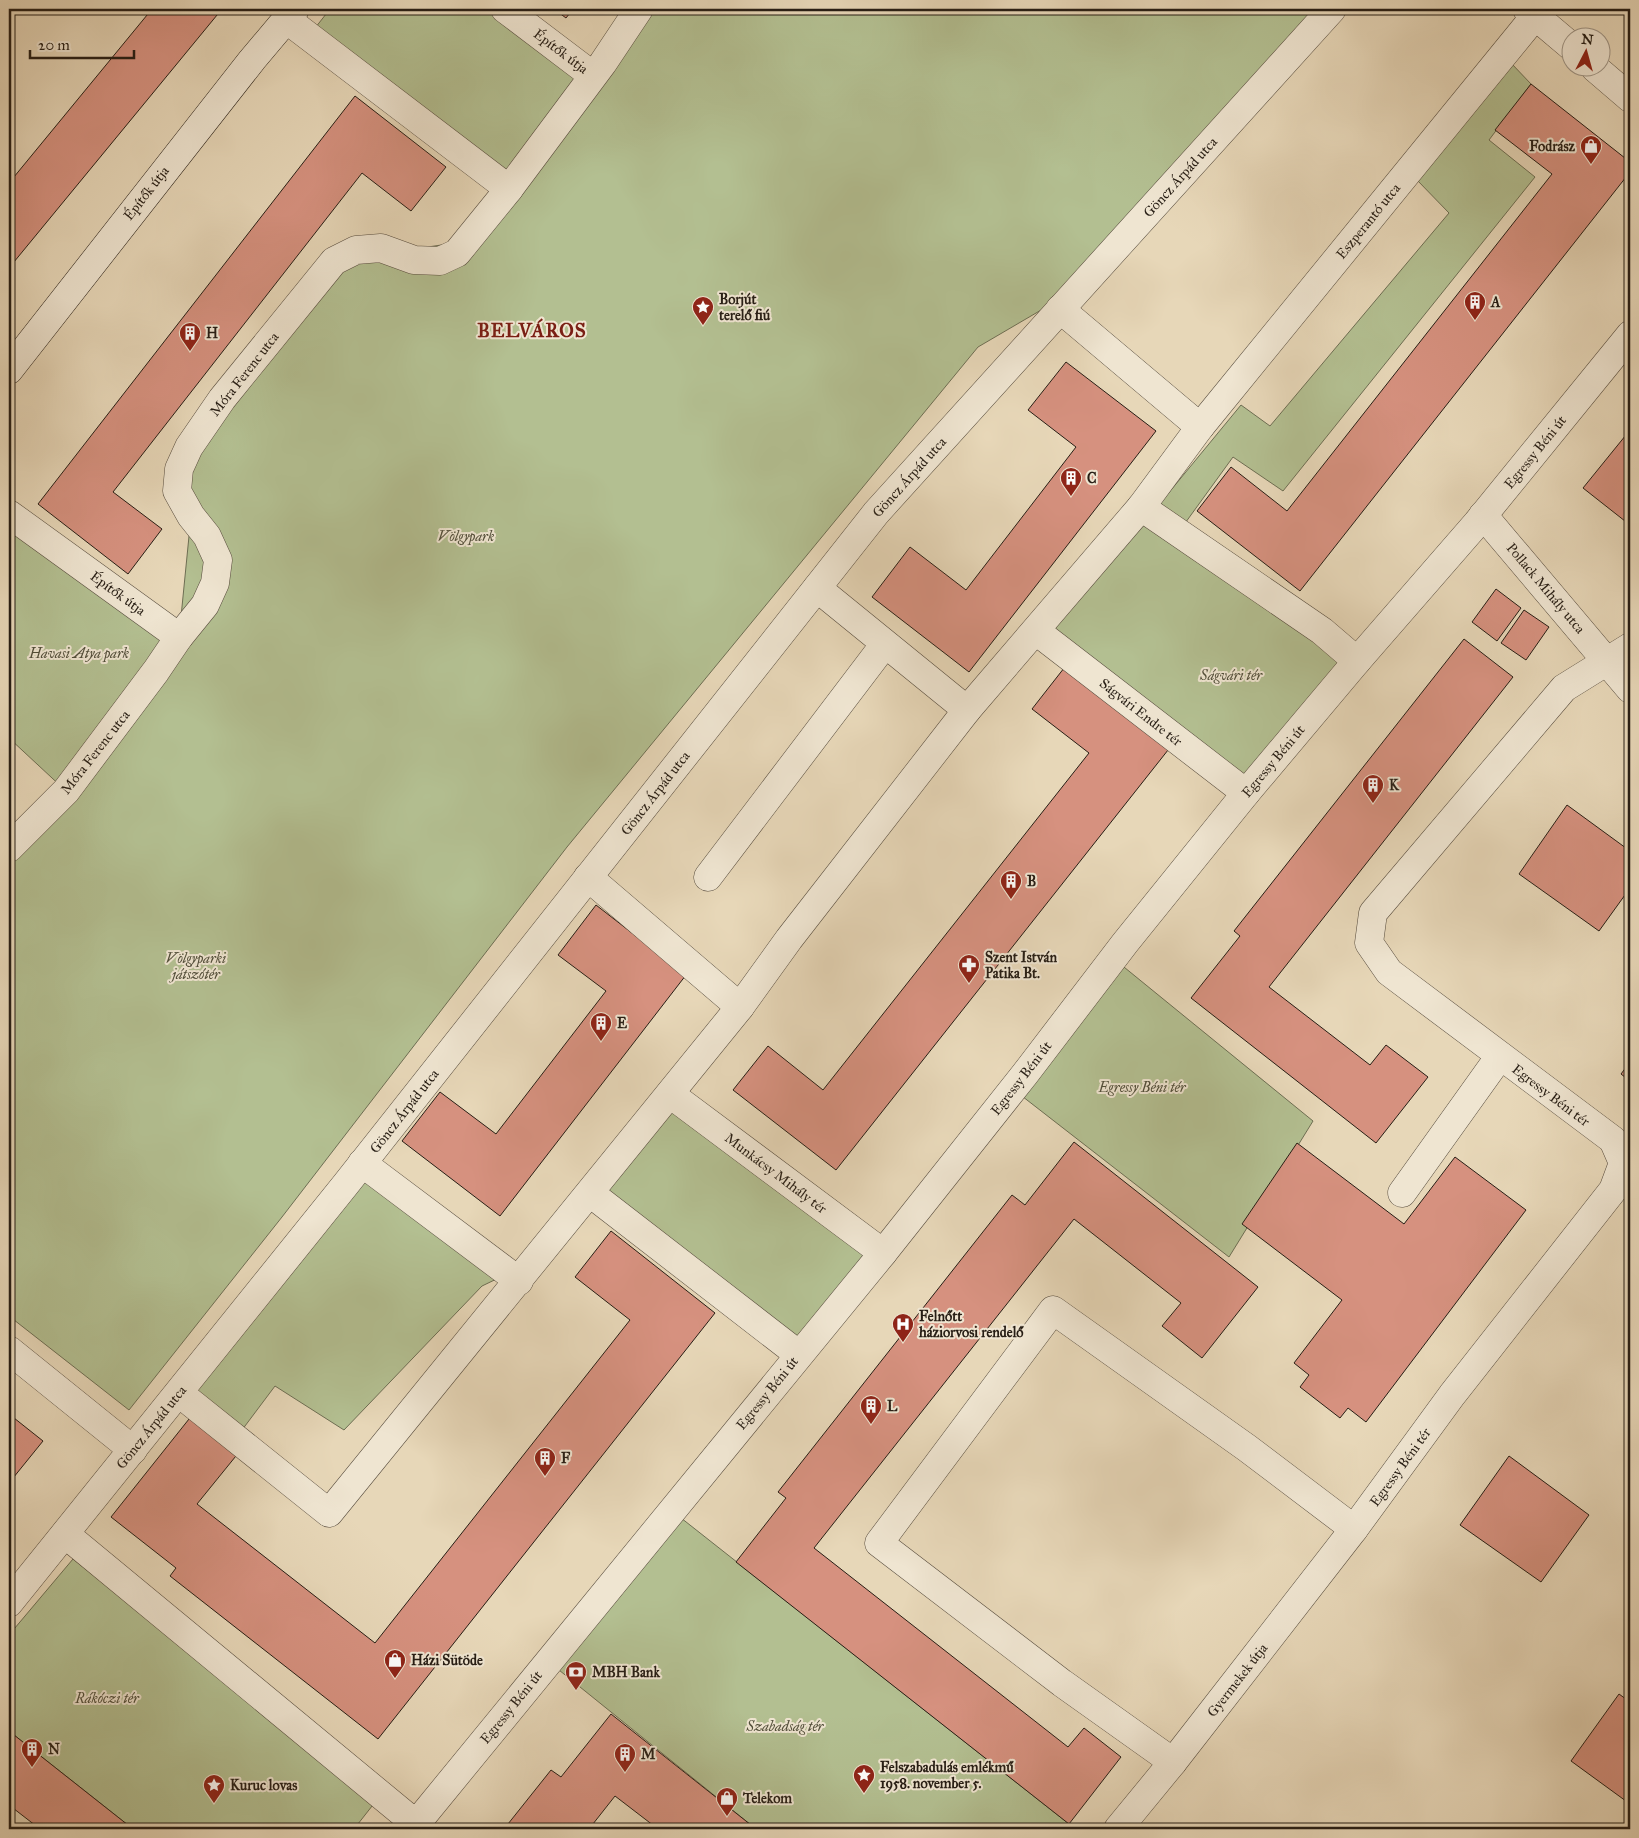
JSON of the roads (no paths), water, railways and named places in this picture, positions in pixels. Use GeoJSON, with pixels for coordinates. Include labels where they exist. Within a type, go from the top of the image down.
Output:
{"type":"FeatureCollection","features":[{"type":"Feature","properties":{"kind":"street","name":"Építők útja"},"geometry":{"type":"LineString","coordinates":[[505,9],[592,75]]}},
{"type":"Feature","properties":{"kind":"street","name":"Móra Ferenc utca"},"geometry":{"type":"LineString","coordinates":[[9,848],[66,791],[179,637],[205,605],[216,583],[218,560],[206,536],[191,516],[177,491],[179,469],[189,447],[222,400],[334,261],[356,250],[381,248],[414,260],[440,261],[457,253],[509,189],[639,9]]}},
{"type":"Feature","properties":{"kind":"street","name":"Göncz Árpád utca"},"geometry":{"type":"LineString","coordinates":[[9,1603],[362,1163],[876,513],[1332,9]]}},
{"type":"Feature","properties":{"kind":"street"},"geometry":{"type":"LineString","coordinates":[[1531,12],[1562,38]]}},
{"type":"Feature","properties":{"kind":"street","name":"Eszperantó utca"},"geometry":{"type":"LineString","coordinates":[[1200,427],[1531,12]]}},
{"type":"Feature","properties":{"kind":"street","name":"Építők útja"},"geometry":{"type":"LineString","coordinates":[[9,370],[290,14],[509,189]]}},
{"type":"Feature","properties":{"kind":"street"},"geometry":{"type":"LineString","coordinates":[[1607,78],[1630,98]]}},
{"type":"Feature","properties":{"kind":"street"},"geometry":{"type":"LineString","coordinates":[[179,1393],[329,1513],[519,1281],[740,1007],[801,923],[967,710],[1141,507],[1200,427],[1060,309]]}},
{"type":"Feature","properties":{"kind":"street","name":"Egressy Béni út"},"geometry":{"type":"LineString","coordinates":[[65,1534],[416,1824],[882,1252],[1025,1074],[1125,942],[1246,793],[1357,661],[1484,515],[1630,335]]}},
{"type":"Feature","properties":{"kind":"street"},"geometry":{"type":"LineString","coordinates":[[1141,507],[1322,631],[1357,661]]}},
{"type":"Feature","properties":{"kind":"street","name":"Építők útja"},"geometry":{"type":"LineString","coordinates":[[9,514],[179,637]]}},
{"type":"Feature","properties":{"kind":"street","name":"Pollack Mihály utca"},"geometry":{"type":"LineString","coordinates":[[1484,515],[1619,654],[1630,690]]}},
{"type":"Feature","properties":{"kind":"street"},"geometry":{"type":"LineString","coordinates":[[817,588],[884,645],[967,710]]}},
{"type":"Feature","properties":{"kind":"street","name":"Ságvári Endre tér"},"geometry":{"type":"LineString","coordinates":[[1036,630],[1246,793]]}},
{"type":"Feature","properties":{"kind":"street"},"geometry":{"type":"LineString","coordinates":[[708,877],[884,645]]}},
{"type":"Feature","properties":{"kind":"street","name":"Egressy Béni tér"},"geometry":{"type":"LineString","coordinates":[[1354,1529],[1452,1395],[1613,1190],[1623,1163],[1613,1140],[1389,972],[1369,943],[1373,913],[1564,688],[1619,654]]}},
{"type":"Feature","properties":{"kind":"street"},"geometry":{"type":"LineString","coordinates":[[588,877],[740,1007]]}},
{"type":"Feature","properties":{"kind":"street"},"geometry":{"type":"LineString","coordinates":[[1402,1193],[1500,1056]]}},
{"type":"Feature","properties":{"kind":"street","name":"Munkácsy Mihály tér"},"geometry":{"type":"LineString","coordinates":[[670,1094],[882,1252]]}},
{"type":"Feature","properties":{"kind":"street"},"geometry":{"type":"LineString","coordinates":[[362,1163],[519,1281]]}},
{"type":"Feature","properties":{"kind":"street"},"geometry":{"type":"LineString","coordinates":[[590,1193],[798,1354]]}},
{"type":"Feature","properties":{"kind":"street"},"geometry":{"type":"LineString","coordinates":[[1173,1762],[1062,1683],[879,1543],[1053,1310],[1247,1448],[1354,1529]]}},
{"type":"Feature","properties":{"kind":"street"},"geometry":{"type":"LineString","coordinates":[[9,1350],[133,1450]]}},
{"type":"Feature","properties":{"kind":"street","name":"Gyermekek útja"},"geometry":{"type":"LineString","coordinates":[[1118,1829],[1173,1762],[1354,1529]]}},
{"type":"Feature","properties":{"kind":"place","name":"Fodrász"},"geometry":{"type":"Point","coordinates":[1591,165]}},
{"type":"Feature","properties":{"kind":"place","name":"A"},"geometry":{"type":"Point","coordinates":[1475,321]}},
{"type":"Feature","properties":{"kind":"place","name":"Borjút terelő fiú"},"geometry":{"type":"Point","coordinates":[703,326]}},
{"type":"Feature","properties":{"kind":"place","name":"H"},"geometry":{"type":"Point","coordinates":[190,352]}},
{"type":"Feature","properties":{"kind":"place","name":"C"},"geometry":{"type":"Point","coordinates":[1071,497]}},
{"type":"Feature","properties":{"kind":"place","name":"K"},"geometry":{"type":"Point","coordinates":[1373,804]}},
{"type":"Feature","properties":{"kind":"place","name":"B"},"geometry":{"type":"Point","coordinates":[1011,900]}},
{"type":"Feature","properties":{"kind":"place","name":"Szent István Patika Bt."},"geometry":{"type":"Point","coordinates":[969,984]}},
{"type":"Feature","properties":{"kind":"place","name":"E"},"geometry":{"type":"Point","coordinates":[601,1042]}},
{"type":"Feature","properties":{"kind":"place","name":"Felnőtt háziorvosi rendelő"},"geometry":{"type":"Point","coordinates":[903,1343]}},
{"type":"Feature","properties":{"kind":"place","name":"L"},"geometry":{"type":"Point","coordinates":[871,1425]}},
{"type":"Feature","properties":{"kind":"place","name":"F"},"geometry":{"type":"Point","coordinates":[545,1477]}},
{"type":"Feature","properties":{"kind":"place","name":"Házi Sütöde"},"geometry":{"type":"Point","coordinates":[395,1679]}},
{"type":"Feature","properties":{"kind":"place","name":"MBH Bank"},"geometry":{"type":"Point","coordinates":[576,1691]}},
{"type":"Feature","properties":{"kind":"place","name":"N"},"geometry":{"type":"Point","coordinates":[32,1768]}},
{"type":"Feature","properties":{"kind":"place","name":"M"},"geometry":{"type":"Point","coordinates":[625,1773]}},
{"type":"Feature","properties":{"kind":"place","name":"Felszabadulás emlékmű 1958. november 5."},"geometry":{"type":"Point","coordinates":[864,1794]}},
{"type":"Feature","properties":{"kind":"place","name":"Kuruc lovas"},"geometry":{"type":"Point","coordinates":[214,1804]}},
{"type":"Feature","properties":{"kind":"place","name":"Telekom"},"geometry":{"type":"Point","coordinates":[727,1817]}},
{"type":"Feature","properties":{"kind":"district","name":"BELVÁROS"},"geometry":{"type":"Point","coordinates":[532,330]}},
{"type":"Feature","properties":{"kind":"park label","name":"Völgypark"},"geometry":{"type":"Point","coordinates":[466,536]}},
{"type":"Feature","properties":{"kind":"park label","name":"Havasi Atya park"},"geometry":{"type":"Point","coordinates":[79,653]}},
{"type":"Feature","properties":{"kind":"park label","name":"Ságvári tér"},"geometry":{"type":"Point","coordinates":[1231,675]}},
{"type":"Feature","properties":{"kind":"park label","name":"Völgyparki játszótér"},"geometry":{"type":"Point","coordinates":[196,966]}},
{"type":"Feature","properties":{"kind":"park label","name":"Rákóczi tér"},"geometry":{"type":"Point","coordinates":[107,1698]}},
{"type":"Feature","properties":{"kind":"park label","name":"Szabadság tér"},"geometry":{"type":"Point","coordinates":[785,1726]}}]}
